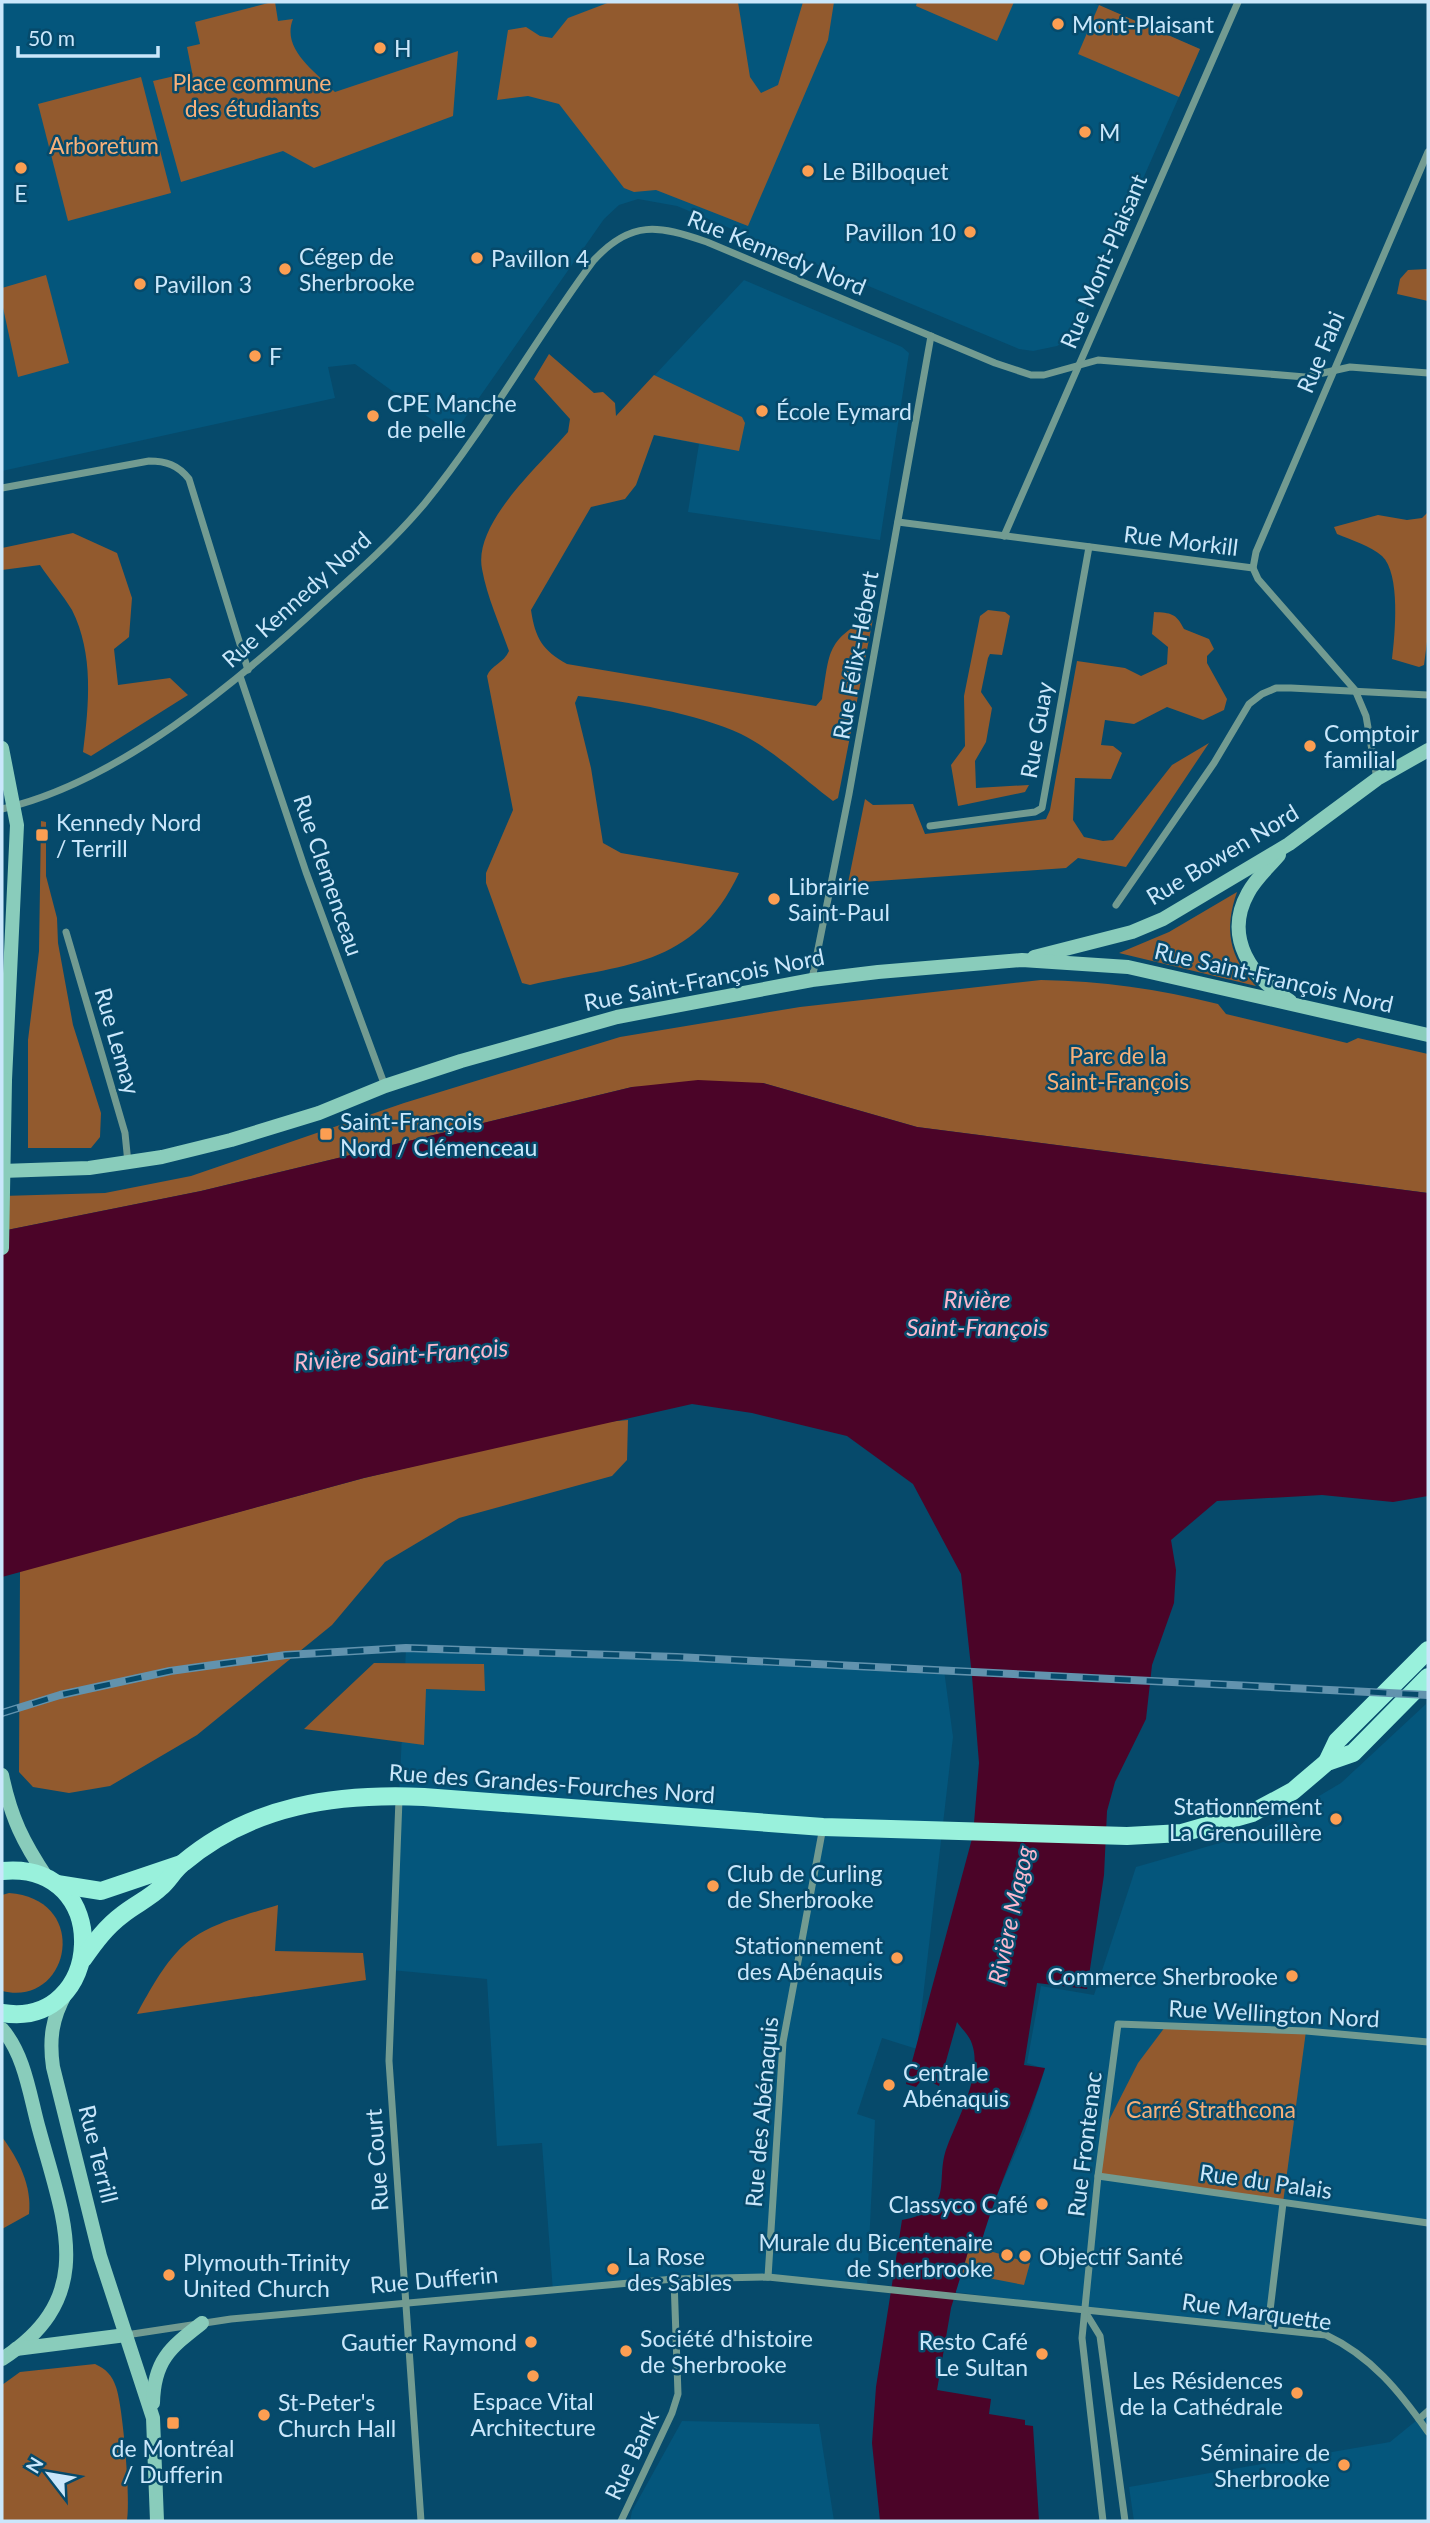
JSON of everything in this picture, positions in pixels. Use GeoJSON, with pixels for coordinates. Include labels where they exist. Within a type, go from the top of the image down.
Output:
{"type":"FeatureCollection","features":[{"type":"Feature","properties":{"kind":"main road"},"geometry":{"type":"LineString","coordinates":[[1327,1762],[1337,1741],[1428,1650]]}},
{"type":"Feature","properties":{"kind":"main road"},"geometry":{"type":"LineString","coordinates":[[1327,1762],[1353,1753],[1428,1677]]}},
{"type":"Feature","properties":{"kind":"main road","name":"Rue des Grandes-Fourches Nord"},"geometry":{"type":"LineString","coordinates":[[2,1871],[32,1872],[51,1881],[90,1891],[101,1891],[181,1864],[238,1828],[294,1805],[351,1796],[399,1796],[823,1828],[1127,1836],[1182,1833],[1252,1813],[1293,1791],[1327,1762]]}},
{"type":"Feature","properties":{"kind":"main road","name":"Rue des Grandes-Fourches Nord"},"geometry":{"type":"LineString","coordinates":[[83,1959],[107,1928],[160,1888],[181,1864]]}},
{"type":"Feature","properties":{"kind":"main road"},"geometry":{"type":"LineString","coordinates":[[2,2013],[27,2013],[44,2007],[71,1985],[83,1959],[85,1937],[80,1916],[70,1898],[51,1881]]}},
{"type":"Feature","properties":{"kind":"street","name":"Rue Mont-Plaisant"},"geometry":{"type":"LineString","coordinates":[[1004,536],[1238,2]]}},
{"type":"Feature","properties":{"kind":"street","name":"Rue Fabi"},"geometry":{"type":"LineString","coordinates":[[1253,568],[1255,552],[1428,152]]}},
{"type":"Feature","properties":{"kind":"street","name":"Rue Kennedy Nord"},"geometry":{"type":"LineString","coordinates":[[8,808],[45,797],[93,774],[164,730],[248,670],[374,558],[410,521],[440,482],[594,260],[618,238],[649,228],[684,234],[1031,374],[1044,375],[1098,360],[1306,377],[1350,367],[1428,373]]}},
{"type":"Feature","properties":{"kind":"street","name":"Rue Félix-Hébert"},"geometry":{"type":"LineString","coordinates":[[812,980],[932,336]]}},
{"type":"Feature","properties":{"kind":"street"},"geometry":{"type":"LineString","coordinates":[[2,488],[149,461],[174,465],[189,479],[248,670]]}},
{"type":"Feature","properties":{"kind":"street","name":"Rue Morkill"},"geometry":{"type":"LineString","coordinates":[[898,522],[1253,568],[1258,579],[1354,690],[1366,716],[1377,779]]}},
{"type":"Feature","properties":{"kind":"street","name":"Rue Guay"},"geometry":{"type":"LineString","coordinates":[[930,826],[1035,812],[1042,808],[1089,547]]}},
{"type":"Feature","properties":{"kind":"street","name":"Rue Clemenceau"},"geometry":{"type":"LineString","coordinates":[[240,676],[306,872],[385,1086]]}},
{"type":"Feature","properties":{"kind":"street","name":"Rue Bowen Nord"},"geometry":{"type":"LineString","coordinates":[[1116,905],[1199,784],[1249,705],[1276,688],[1428,695]]}},
{"type":"Feature","properties":{"kind":"street"},"geometry":{"type":"LineString","coordinates":[[2,748],[8,808],[17,844],[5,1080],[2,1248]]}},
{"type":"Feature","properties":{"kind":"street","name":"Rue Bowen Nord"},"geometry":{"type":"LineString","coordinates":[[1022,960],[1132,932],[1163,919],[1289,844],[1377,779],[1428,750]]}},
{"type":"Feature","properties":{"kind":"street"},"geometry":{"type":"LineString","coordinates":[[1289,844],[1248,891],[1241,909],[1239,940],[1244,955],[1260,979],[1300,1007]]}},
{"type":"Feature","properties":{"kind":"street","name":"Rue Lemay"},"geometry":{"type":"LineString","coordinates":[[66,932],[125,1133],[128,1163]]}},
{"type":"Feature","properties":{"kind":"street","name":"Rue Saint-François Nord"},"geometry":{"type":"LineString","coordinates":[[2,1171],[89,1168],[128,1163],[231,1140],[319,1113],[385,1086],[617,1017],[812,980],[1022,960],[1128,967],[1428,1035]]}},
{"type":"Feature","properties":{"kind":"street"},"geometry":{"type":"LineString","coordinates":[[2,1775],[15,1826],[25,1847],[51,1881]]}},
{"type":"Feature","properties":{"kind":"street","name":"Rue Court"},"geometry":{"type":"LineString","coordinates":[[399,1796],[389,2061],[421,2521]]}},
{"type":"Feature","properties":{"kind":"street","name":"Rue des Abénaquis"},"geometry":{"type":"LineString","coordinates":[[768,2277],[782,2052],[823,1828]]}},
{"type":"Feature","properties":{"kind":"street","name":"Rue Terrill"},"geometry":{"type":"LineString","coordinates":[[71,1985],[54,2019],[51,2036],[53,2067],[100,2256],[153,2418]]}},
{"type":"Feature","properties":{"kind":"street","name":"Rue Wellington Nord"},"geometry":{"type":"LineString","coordinates":[[1118,2024],[1306,2031],[1428,2042]]}},
{"type":"Feature","properties":{"kind":"street","name":"Rue Frontenac"},"geometry":{"type":"LineString","coordinates":[[1103,2521],[1082,2338],[1098,2176],[1118,2024]]}},
{"type":"Feature","properties":{"kind":"street"},"geometry":{"type":"LineString","coordinates":[[2,2029],[14,2048],[24,2073],[61,2207],[68,2253],[56,2306],[46,2323],[19,2348],[2,2359]]}},
{"type":"Feature","properties":{"kind":"street","name":"Rue du Palais"},"geometry":{"type":"LineString","coordinates":[[1098,2176],[1428,2223]]}},
{"type":"Feature","properties":{"kind":"street"},"geometry":{"type":"LineString","coordinates":[[1268,2327],[1283,2203]]}},
{"type":"Feature","properties":{"kind":"street","name":"Rue Dufferin"},"geometry":{"type":"LineString","coordinates":[[2,2349],[126,2335],[202,2323],[674,2278],[768,2277],[1083,2309]]}},
{"type":"Feature","properties":{"kind":"street","name":"Rue Bank"},"geometry":{"type":"LineString","coordinates":[[621,2521],[676,2405],[674,2278]]}},
{"type":"Feature","properties":{"kind":"street"},"geometry":{"type":"LineString","coordinates":[[1083,2309],[1100,2336],[1125,2521]]}},
{"type":"Feature","properties":{"kind":"street","name":"Rue Marquette"},"geometry":{"type":"LineString","coordinates":[[1083,2309],[1326,2335],[1345,2344],[1382,2373],[1428,2432]]}},
{"type":"Feature","properties":{"kind":"street"},"geometry":{"type":"LineString","coordinates":[[157,2521],[154,2376],[163,2357],[202,2323]]}},
{"type":"Feature","properties":{"kind":"street"},"geometry":{"type":"LineString","coordinates":[[1419,2419],[1428,2411]]}},
{"type":"Feature","properties":{"kind":"shaded area","name":"Cégep de Sherbrooke"},"geometry":{"type":"Polygon","coordinates":[[[2,2],[1091,2],[1200,49],[1077,329],[1071,338],[1057,346],[1033,351],[1019,349],[677,206],[638,199],[619,205],[604,219],[453,435],[355,364],[328,367],[335,398],[2,471],[2,2]]]}},
{"type":"Feature","properties":{"kind":"shaded area","name":"École Eymard"},"geometry":{"type":"Polygon","coordinates":[[[744,280],[902,347],[909,353],[880,540],[688,512],[699,444],[607,426],[744,280]]]}},
{"type":"Feature","properties":{"kind":"shaded area"},"geometry":{"type":"Polygon","coordinates":[[[406,1648],[944,1670],[953,1737],[917,2049],[882,2038],[857,2114],[875,2120],[867,2287],[768,2277],[675,2279],[553,2292],[542,2143],[497,2146],[487,1979],[391,1970],[406,1648]]]}},
{"type":"Feature","properties":{"kind":"shaded area"},"geometry":{"type":"Polygon","coordinates":[[[1426,1704],[1428,2223],[1284,2203],[1268,2327],[1083,2309],[955,2292],[962,2273],[980,2247],[989,2213],[1025,2131],[1045,2069],[1027,2063],[1041,1986],[1094,1995],[1136,1867],[1258,1832],[1341,1783],[1426,1704]]]}},
{"type":"Feature","properties":{"kind":"shaded area","name":"Séminaire de Sherbrooke"},"geometry":{"type":"Polygon","coordinates":[[[1428,2411],[1428,2521],[1134,2521],[1129,2487],[1390,2442],[1428,2411]]]}},
{"type":"Feature","properties":{"kind":"shaded area"},"geometry":{"type":"Polygon","coordinates":[[[682,2421],[819,2424],[834,2521],[630,2521],[632,2511],[682,2421]]]}},
{"type":"Feature","properties":{"kind":"green space","name":"Place commune des étudiants"},"geometry":{"type":"Polygon","coordinates":[[[275,2],[278,21],[293,19],[292,40],[302,59],[335,92],[458,51],[453,116],[314,168],[283,151],[181,182],[153,81],[192,72],[187,47],[200,44],[195,22],[275,2]]]}},
{"type":"Feature","properties":{"kind":"green space"},"geometry":{"type":"Polygon","coordinates":[[[610,2],[738,2],[750,77],[761,93],[778,85],[803,2],[834,2],[828,40],[748,226],[656,190],[634,192],[624,188],[559,104],[528,96],[497,100],[508,30],[526,27],[540,36],[552,38],[568,18],[610,2]]]}},
{"type":"Feature","properties":{"kind":"green space"},"geometry":{"type":"Polygon","coordinates":[[[917,2],[1014,2],[997,41],[916,6],[917,2]]]}},
{"type":"Feature","properties":{"kind":"green space"},"geometry":{"type":"Polygon","coordinates":[[[1099,5],[1200,49],[1179,97],[1078,54],[1099,5]]]}},
{"type":"Feature","properties":{"kind":"green space","name":"Arboretum"},"geometry":{"type":"Polygon","coordinates":[[[141,77],[171,193],[68,221],[38,104],[141,77]]]}},
{"type":"Feature","properties":{"kind":"green space"},"geometry":{"type":"Polygon","coordinates":[[[1428,269],[1428,301],[1397,294],[1400,279],[1408,270],[1428,269]]]}},
{"type":"Feature","properties":{"kind":"green space"},"geometry":{"type":"Polygon","coordinates":[[[46,275],[69,363],[18,377],[2,303],[2,288],[46,275]]]}},
{"type":"Feature","properties":{"kind":"green space"},"geometry":{"type":"Polygon","coordinates":[[[549,354],[594,393],[603,392],[615,403],[616,416],[654,375],[742,417],[745,423],[739,451],[654,435],[636,485],[625,499],[591,507],[531,610],[538,636],[552,654],[567,664],[816,706],[822,699],[829,659],[837,642],[869,617],[873,619],[838,798],[833,801],[765,748],[724,727],[661,709],[578,696],[575,703],[591,768],[603,843],[621,853],[739,873],[721,905],[700,928],[677,945],[625,966],[530,985],[522,983],[486,883],[486,873],[513,810],[487,676],[509,651],[487,590],[482,569],[482,551],[498,514],[511,496],[568,432],[570,419],[534,379],[549,354]]]}},
{"type":"Feature","properties":{"kind":"green space"},"geometry":{"type":"Polygon","coordinates":[[[1428,512],[1428,634],[1424,665],[1419,667],[1392,659],[1395,605],[1388,565],[1382,556],[1372,549],[1337,534],[1334,527],[1378,515],[1407,520],[1422,518],[1428,512]]]}},
{"type":"Feature","properties":{"kind":"green space"},"geometry":{"type":"Polygon","coordinates":[[[73,533],[117,553],[132,598],[129,637],[114,649],[118,685],[170,678],[188,695],[91,756],[83,752],[88,698],[87,662],[84,644],[72,610],[40,565],[2,570],[2,548],[73,533]]]}},
{"type":"Feature","properties":{"kind":"green space"},"geometry":{"type":"Polygon","coordinates":[[[988,610],[1005,612],[1010,616],[1002,655],[990,654],[981,692],[992,708],[986,742],[975,761],[976,788],[1029,785],[1025,792],[958,806],[951,765],[965,746],[964,696],[980,616],[988,610]]]}},
{"type":"Feature","properties":{"kind":"green space"},"geometry":{"type":"Polygon","coordinates":[[[1154,612],[1172,615],[1184,629],[1209,639],[1214,649],[1207,656],[1207,663],[1227,699],[1224,710],[1203,720],[1167,707],[1134,724],[1105,720],[1101,745],[1113,746],[1122,753],[1111,779],[1075,778],[1073,820],[1084,837],[1113,840],[1172,765],[1209,743],[1126,867],[1078,858],[1066,868],[848,883],[865,799],[873,805],[913,804],[925,834],[1046,819],[1050,810],[1077,661],[1125,668],[1141,676],[1167,664],[1168,647],[1152,634],[1154,612]]]}},
{"type":"Feature","properties":{"kind":"green space"},"geometry":{"type":"Polygon","coordinates":[[[41,821],[46,822],[46,876],[57,918],[58,943],[73,1025],[101,1113],[100,1137],[91,1148],[28,1148],[28,1040],[39,951],[41,821]]]}},
{"type":"Feature","properties":{"kind":"green space"},"geometry":{"type":"Polygon","coordinates":[[[1237,892],[1231,918],[1232,942],[1240,964],[1256,986],[1119,953],[1169,932],[1237,892]]]}},
{"type":"Feature","properties":{"kind":"green space","name":"Parc de la Saint-François"},"geometry":{"type":"Polygon","coordinates":[[[1041,980],[1108,984],[1174,994],[1218,1004],[1226,1014],[1347,1043],[1358,1038],[1428,1054],[1428,1193],[917,1127],[763,1083],[632,1087],[201,1191],[2,1231],[2,1196],[105,1193],[191,1176],[404,1103],[620,1037],[800,1007],[1041,980]]]}},
{"type":"Feature","properties":{"kind":"green space"},"geometry":{"type":"Polygon","coordinates":[[[628,1420],[627,1460],[612,1476],[459,1518],[385,1562],[332,1625],[197,1735],[110,1786],[69,1793],[33,1787],[19,1772],[20,1571],[364,1478],[595,1423],[628,1420]]]}},
{"type":"Feature","properties":{"kind":"green space"},"geometry":{"type":"Polygon","coordinates":[[[374,1663],[484,1664],[485,1691],[426,1689],[424,1745],[304,1729],[374,1663]]]}},
{"type":"Feature","properties":{"kind":"green space"},"geometry":{"type":"Polygon","coordinates":[[[9,1893],[35,1900],[52,1913],[61,1931],[62,1951],[56,1969],[43,1984],[25,1992],[2,1991],[2,1895],[9,1893]]]}},
{"type":"Feature","properties":{"kind":"green space"},"geometry":{"type":"Polygon","coordinates":[[[278,1905],[275,1951],[363,1953],[366,1980],[137,2014],[165,1967],[192,1939],[226,1921],[278,1905]]]}},
{"type":"Feature","properties":{"kind":"green space","name":"Carré Strathcona"},"geometry":{"type":"Polygon","coordinates":[[[1165,2027],[1306,2031],[1283,2203],[1098,2176],[1105,2128],[1138,2063],[1165,2027]]]}},
{"type":"Feature","properties":{"kind":"green space"},"geometry":{"type":"Polygon","coordinates":[[[2,2137],[23,2174],[28,2193],[29,2214],[2,2229],[2,2137]]]}},
{"type":"Feature","properties":{"kind":"green space"},"geometry":{"type":"Polygon","coordinates":[[[970,2245],[1030,2263],[1024,2285],[962,2273],[970,2245]]]}},
{"type":"Feature","properties":{"kind":"green space"},"geometry":{"type":"Polygon","coordinates":[[[95,2364],[110,2376],[119,2397],[127,2475],[127,2521],[2,2521],[2,2385],[20,2372],[95,2364]]]}},
{"type":"Feature","properties":{"kind":"water","name":"Rivière Saint-François"},"geometry":{"type":"Polygon","coordinates":[[[698,1080],[763,1083],[917,1127],[1428,1193],[1428,1496],[1393,1502],[1322,1495],[1217,1501],[1171,1540],[1176,1570],[1174,1603],[1152,1665],[1146,1719],[1115,1782],[1107,1811],[1104,1875],[1087,1989],[1037,1983],[1024,2065],[1045,2068],[980,2247],[970,2245],[951,2308],[937,2390],[991,2399],[989,2414],[1025,2420],[1025,2425],[1033,2426],[1039,2521],[880,2521],[872,2443],[876,2387],[902,2220],[919,2215],[937,2201],[947,2147],[972,2083],[974,2069],[971,2041],[957,2022],[939,2086],[923,2078],[916,2087],[906,2084],[973,1835],[979,1763],[961,1574],[913,1484],[847,1436],[752,1413],[692,1404],[364,1478],[2,1577],[2,1231],[201,1191],[632,1087],[698,1080]]]}},
{"type":"Feature","properties":{"kind":"railway"},"geometry":{"type":"LineString","coordinates":[[2,1713],[60,1695],[170,1671],[286,1655],[406,1648],[677,1657],[1428,1695]]}},
{"type":"Feature","properties":{"kind":"place","name":"Mont-Plaisant"},"geometry":{"type":"Point","coordinates":[1058,24]}},
{"type":"Feature","properties":{"kind":"place","name":"H"},"geometry":{"type":"Point","coordinates":[380,48]}},
{"type":"Feature","properties":{"kind":"place","name":"M"},"geometry":{"type":"Point","coordinates":[1085,132]}},
{"type":"Feature","properties":{"kind":"place","name":"E"},"geometry":{"type":"Point","coordinates":[21,168]}},
{"type":"Feature","properties":{"kind":"place","name":"Le Bilboquet"},"geometry":{"type":"Point","coordinates":[808,171]}},
{"type":"Feature","properties":{"kind":"place","name":"Pavillon 10"},"geometry":{"type":"Point","coordinates":[970,232]}},
{"type":"Feature","properties":{"kind":"place","name":"Pavillon 4"},"geometry":{"type":"Point","coordinates":[477,258]}},
{"type":"Feature","properties":{"kind":"place","name":"Cégep de Sherbrooke"},"geometry":{"type":"Point","coordinates":[285,269]}},
{"type":"Feature","properties":{"kind":"place","name":"Pavillon 3"},"geometry":{"type":"Point","coordinates":[140,284]}},
{"type":"Feature","properties":{"kind":"place","name":"F"},"geometry":{"type":"Point","coordinates":[255,356]}},
{"type":"Feature","properties":{"kind":"place","name":"École Eymard"},"geometry":{"type":"Point","coordinates":[762,411]}},
{"type":"Feature","properties":{"kind":"place","name":"CPE Manche de pelle"},"geometry":{"type":"Point","coordinates":[373,416]}},
{"type":"Feature","properties":{"kind":"place","name":"Comptoir familial"},"geometry":{"type":"Point","coordinates":[1310,746]}},
{"type":"Feature","properties":{"kind":"place","name":"Kennedy Nord / Terrill"},"geometry":{"type":"Point","coordinates":[42,835]}},
{"type":"Feature","properties":{"kind":"place","name":"Librairie Saint-Paul"},"geometry":{"type":"Point","coordinates":[774,899]}},
{"type":"Feature","properties":{"kind":"place","name":"Saint-François Nord / Clémenceau"},"geometry":{"type":"Point","coordinates":[326,1134]}},
{"type":"Feature","properties":{"kind":"place","name":"Stationnement La Grenouillère"},"geometry":{"type":"Point","coordinates":[1336,1819]}},
{"type":"Feature","properties":{"kind":"place","name":"Club de Curling de Sherbrooke"},"geometry":{"type":"Point","coordinates":[713,1886]}},
{"type":"Feature","properties":{"kind":"place","name":"Stationnement des Abénaquis"},"geometry":{"type":"Point","coordinates":[897,1958]}},
{"type":"Feature","properties":{"kind":"place","name":"Commerce Sherbrooke"},"geometry":{"type":"Point","coordinates":[1292,1976]}},
{"type":"Feature","properties":{"kind":"place","name":"Centrale Abénaquis"},"geometry":{"type":"Point","coordinates":[889,2085]}},
{"type":"Feature","properties":{"kind":"place","name":"Classyco Café"},"geometry":{"type":"Point","coordinates":[1042,2204]}},
{"type":"Feature","properties":{"kind":"place","name":"Murale du Bicentenaire de Sherbrooke"},"geometry":{"type":"Point","coordinates":[1007,2255]}},
{"type":"Feature","properties":{"kind":"place","name":"Objectif Santé"},"geometry":{"type":"Point","coordinates":[1025,2256]}},
{"type":"Feature","properties":{"kind":"place","name":"La Rose des Sables"},"geometry":{"type":"Point","coordinates":[613,2269]}},
{"type":"Feature","properties":{"kind":"place","name":"Plymouth-Trinity United Church"},"geometry":{"type":"Point","coordinates":[169,2275]}},
{"type":"Feature","properties":{"kind":"place","name":"Gautier Raymond"},"geometry":{"type":"Point","coordinates":[531,2342]}},
{"type":"Feature","properties":{"kind":"place","name":"Société d'histoire de Sherbrooke"},"geometry":{"type":"Point","coordinates":[626,2351]}},
{"type":"Feature","properties":{"kind":"place","name":"Resto Café Le Sultan"},"geometry":{"type":"Point","coordinates":[1042,2354]}},
{"type":"Feature","properties":{"kind":"place","name":"Espace Vital Architecture"},"geometry":{"type":"Point","coordinates":[533,2376]}},
{"type":"Feature","properties":{"kind":"place","name":"Les Résidences de la Cathédrale"},"geometry":{"type":"Point","coordinates":[1297,2393]}},
{"type":"Feature","properties":{"kind":"place","name":"St-Peter's Church Hall"},"geometry":{"type":"Point","coordinates":[264,2415]}},
{"type":"Feature","properties":{"kind":"place","name":"de Montréal / Dufferin"},"geometry":{"type":"Point","coordinates":[173,2423]}},
{"type":"Feature","properties":{"kind":"place","name":"Séminaire de Sherbrooke"},"geometry":{"type":"Point","coordinates":[1344,2465]}},
{"type":"Feature","properties":{"kind":"water label","name":"Rivière Magog"},"geometry":{"type":"Point","coordinates":[1010,1915]}}]}
